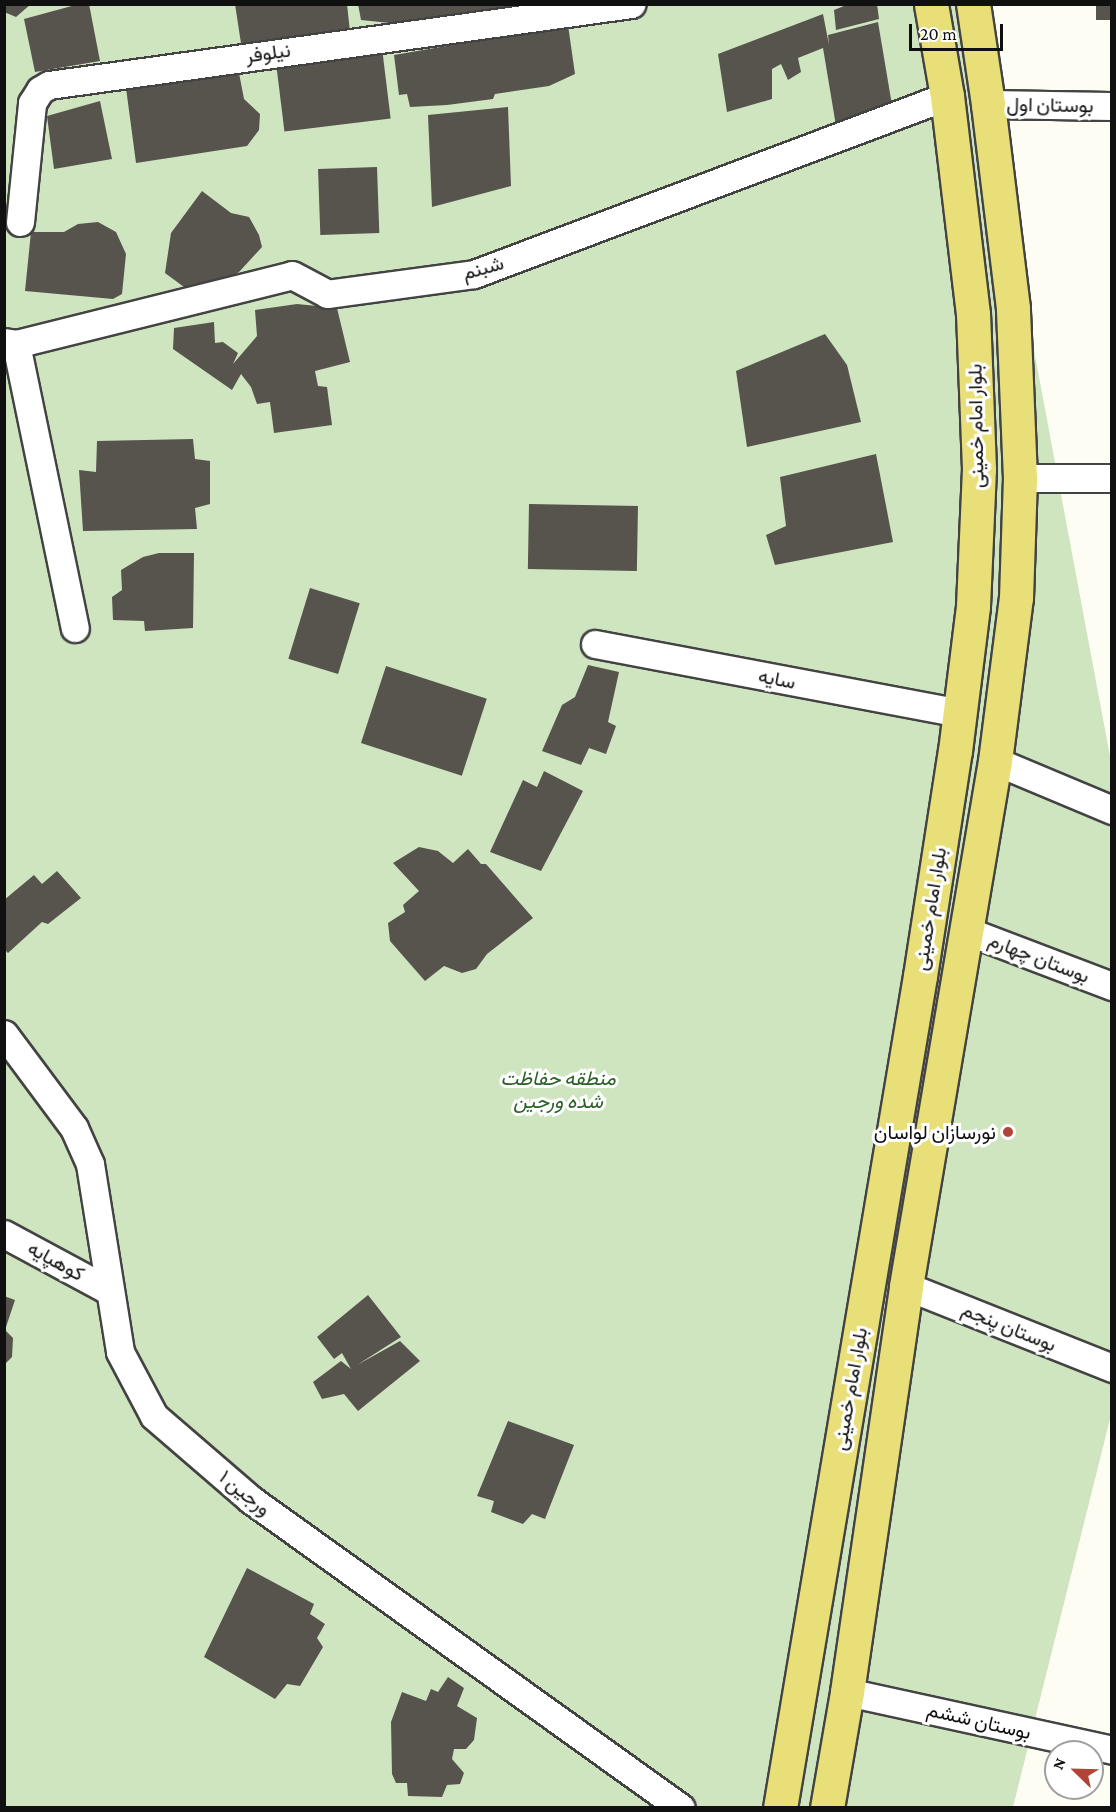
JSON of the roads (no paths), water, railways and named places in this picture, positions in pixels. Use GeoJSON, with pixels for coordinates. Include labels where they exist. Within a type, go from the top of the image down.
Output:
{"type":"FeatureCollection","features":[{"type":"Feature","properties":{"kind":"main road","name":"بلوار امام خمینی"},"geometry":{"type":"LineString","coordinates":[[780,1808],[920,976],[960,713],[973,606],[979,469],[973,314],[947,96],[931,4]]}},
{"type":"Feature","properties":{"kind":"main road","name":"بلوار امام خمینی"},"geometry":{"type":"LineString","coordinates":[[827,1808],[847,1692],[906,1286],[995,761],[1016,598],[1020,478],[1013,308],[988,104],[973,4]]}},
{"type":"Feature","properties":{"kind":"street","name":"نیلوفر"},"geometry":{"type":"LineString","coordinates":[[20,222],[32,103],[40,90],[49,85],[631,4]]}},
{"type":"Feature","properties":{"kind":"street","name":"شبنم"},"geometry":{"type":"LineString","coordinates":[[10,343],[292,275],[327,294],[474,274],[947,96]]}},
{"type":"Feature","properties":{"kind":"street","name":"بوستان اول"},"geometry":{"type":"LineString","coordinates":[[988,104],[1112,106]]}},
{"type":"Feature","properties":{"kind":"street"},"geometry":{"type":"LineString","coordinates":[[10,343],[75,628]]}},
{"type":"Feature","properties":{"kind":"street"},"geometry":{"type":"LineString","coordinates":[[1020,478],[1112,478]]}},
{"type":"Feature","properties":{"kind":"street","name":"سایه"},"geometry":{"type":"LineString","coordinates":[[595,644],[960,713]]}},
{"type":"Feature","properties":{"kind":"street"},"geometry":{"type":"LineString","coordinates":[[995,761],[1112,810]]}},
{"type":"Feature","properties":{"kind":"street","name":"بوستان چهارم"},"geometry":{"type":"LineString","coordinates":[[967,931],[1112,986]]}},
{"type":"Feature","properties":{"kind":"street","name":"ورجین ۱"},"geometry":{"type":"LineString","coordinates":[[4,1034],[74,1128],[90,1164],[108,1290],[120,1352],[154,1416],[250,1499],[681,1808]]}},
{"type":"Feature","properties":{"kind":"street","name":"کوهپایه"},"geometry":{"type":"LineString","coordinates":[[4,1234],[108,1290]]}},
{"type":"Feature","properties":{"kind":"street","name":"بوستان پنجم"},"geometry":{"type":"LineString","coordinates":[[906,1286],[1112,1368]]}},
{"type":"Feature","properties":{"kind":"street","name":"بوستان ششم"},"geometry":{"type":"LineString","coordinates":[[847,1692],[1112,1750]]}},
{"type":"Feature","properties":{"kind":"place","name":"نورسازان لواسان"},"geometry":{"type":"Point","coordinates":[1008,1132]}},
{"type":"Feature","properties":{"kind":"park label","name":"منطقه حفاظت شده ورجین"},"geometry":{"type":"Point","coordinates":[558,1090]}}]}
